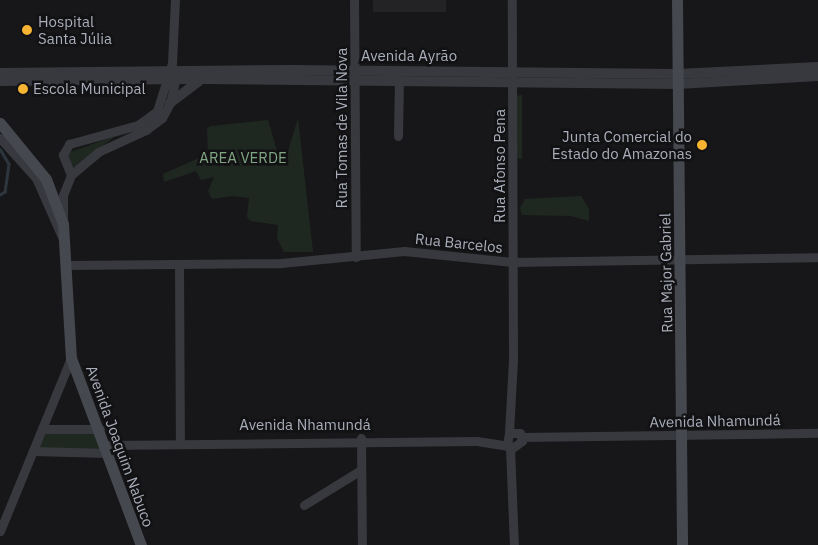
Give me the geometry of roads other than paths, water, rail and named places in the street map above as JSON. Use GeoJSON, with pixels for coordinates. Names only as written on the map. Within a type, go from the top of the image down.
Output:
{"type":"FeatureCollection","features":[{"type":"Feature","properties":{"kind":"main road","name":"Rua Major Gabriel"},"geometry":{"type":"LineString","coordinates":[[677,0],[682,545]]}},
{"type":"Feature","properties":{"kind":"main road"},"geometry":{"type":"LineString","coordinates":[[0,123],[46,180],[63,224],[68,265],[71,358]]}},
{"type":"Feature","properties":{"kind":"main road","name":"Avenida Joaquim Nabuco"},"geometry":{"type":"LineString","coordinates":[[71,358],[104,442],[140,545]]}},
{"type":"Feature","properties":{"kind":"street"},"geometry":{"type":"LineString","coordinates":[[170,103],[173,75],[174,0]]}},
{"type":"Feature","properties":{"kind":"street","name":"Rua Tomas de Vila Nova"},"geometry":{"type":"LineString","coordinates":[[354,0],[356,257]]}},
{"type":"Feature","properties":{"kind":"street","name":"Rua Afonso Pena"},"geometry":{"type":"LineString","coordinates":[[512,0],[514,434]]}},
{"type":"Feature","properties":{"kind":"street","name":"Avenida Ayrão"},"geometry":{"type":"LineString","coordinates":[[744,77],[818,67]]}},
{"type":"Feature","properties":{"kind":"street","name":"Avenida Ayrão"},"geometry":{"type":"LineString","coordinates":[[0,73],[23,77]]}},
{"type":"Feature","properties":{"kind":"street"},"geometry":{"type":"LineString","coordinates":[[71,175],[63,161],[66,147],[149,119],[157,111],[173,75]]}},
{"type":"Feature","properties":{"kind":"street","name":"Avenida Ayrão"},"geometry":{"type":"LineString","coordinates":[[173,75],[205,79],[355,76],[399,81],[513,76]]}},
{"type":"Feature","properties":{"kind":"street","name":"Avenida Ayrão"},"geometry":{"type":"LineString","coordinates":[[0,81],[23,77],[173,75],[513,76],[678,79],[818,76]]}},
{"type":"Feature","properties":{"kind":"street"},"geometry":{"type":"LineString","coordinates":[[63,224],[63,195],[71,175],[98,152],[154,125],[170,103],[189,86],[205,79]]}},
{"type":"Feature","properties":{"kind":"street"},"geometry":{"type":"LineString","coordinates":[[398,136],[399,81]]}},
{"type":"Feature","properties":{"kind":"street"},"geometry":{"type":"LineString","coordinates":[[0,138],[36,178],[66,247]]}},
{"type":"Feature","properties":{"kind":"street","name":"Rua Barcelos"},"geometry":{"type":"LineString","coordinates":[[68,265],[179,266],[422,252],[513,262],[679,261],[818,257]]}},
{"type":"Feature","properties":{"kind":"street"},"geometry":{"type":"LineString","coordinates":[[179,266],[180,442]]}},
{"type":"Feature","properties":{"kind":"street"},"geometry":{"type":"LineString","coordinates":[[0,531],[71,358]]}},
{"type":"Feature","properties":{"kind":"street","name":"Avenida Nhamundá"},"geometry":{"type":"LineString","coordinates":[[42,429],[104,442]]}},
{"type":"Feature","properties":{"kind":"street","name":"Avenida Nhamundá"},"geometry":{"type":"LineString","coordinates":[[361,440],[514,434],[682,436],[818,433]]}},
{"type":"Feature","properties":{"kind":"street"},"geometry":{"type":"LineString","coordinates":[[512,446],[514,434]]}},
{"type":"Feature","properties":{"kind":"street"},"geometry":{"type":"LineString","coordinates":[[514,434],[512,446],[515,483],[516,545]]}},
{"type":"Feature","properties":{"kind":"street"},"geometry":{"type":"LineString","coordinates":[[361,440],[362,545]]}},
{"type":"Feature","properties":{"kind":"street","name":"Avenida Nhamundá"},"geometry":{"type":"LineString","coordinates":[[33,451],[104,442],[477,441],[512,446]]}},
{"type":"Feature","properties":{"kind":"street"},"geometry":{"type":"LineString","coordinates":[[304,505],[361,470]]}},
{"type":"Feature","properties":{"kind":"waterway"},"geometry":{"type":"LineString","coordinates":[[0,149],[9,164],[5,192],[0,195]]}},
{"type":"Feature","properties":{"kind":"place","name":"Hospital Santa Júlia"},"geometry":{"type":"Point","coordinates":[27,30]}},
{"type":"Feature","properties":{"kind":"place","name":"Escola Municipal"},"geometry":{"type":"Point","coordinates":[23,89]}},
{"type":"Feature","properties":{"kind":"place","name":"Junta Comercial do Estado do Amazonas"},"geometry":{"type":"Point","coordinates":[702,145]}},
{"type":"Feature","properties":{"kind":"park label","name":"AREA VERDE"},"geometry":{"type":"Point","coordinates":[243,158]}}]}
